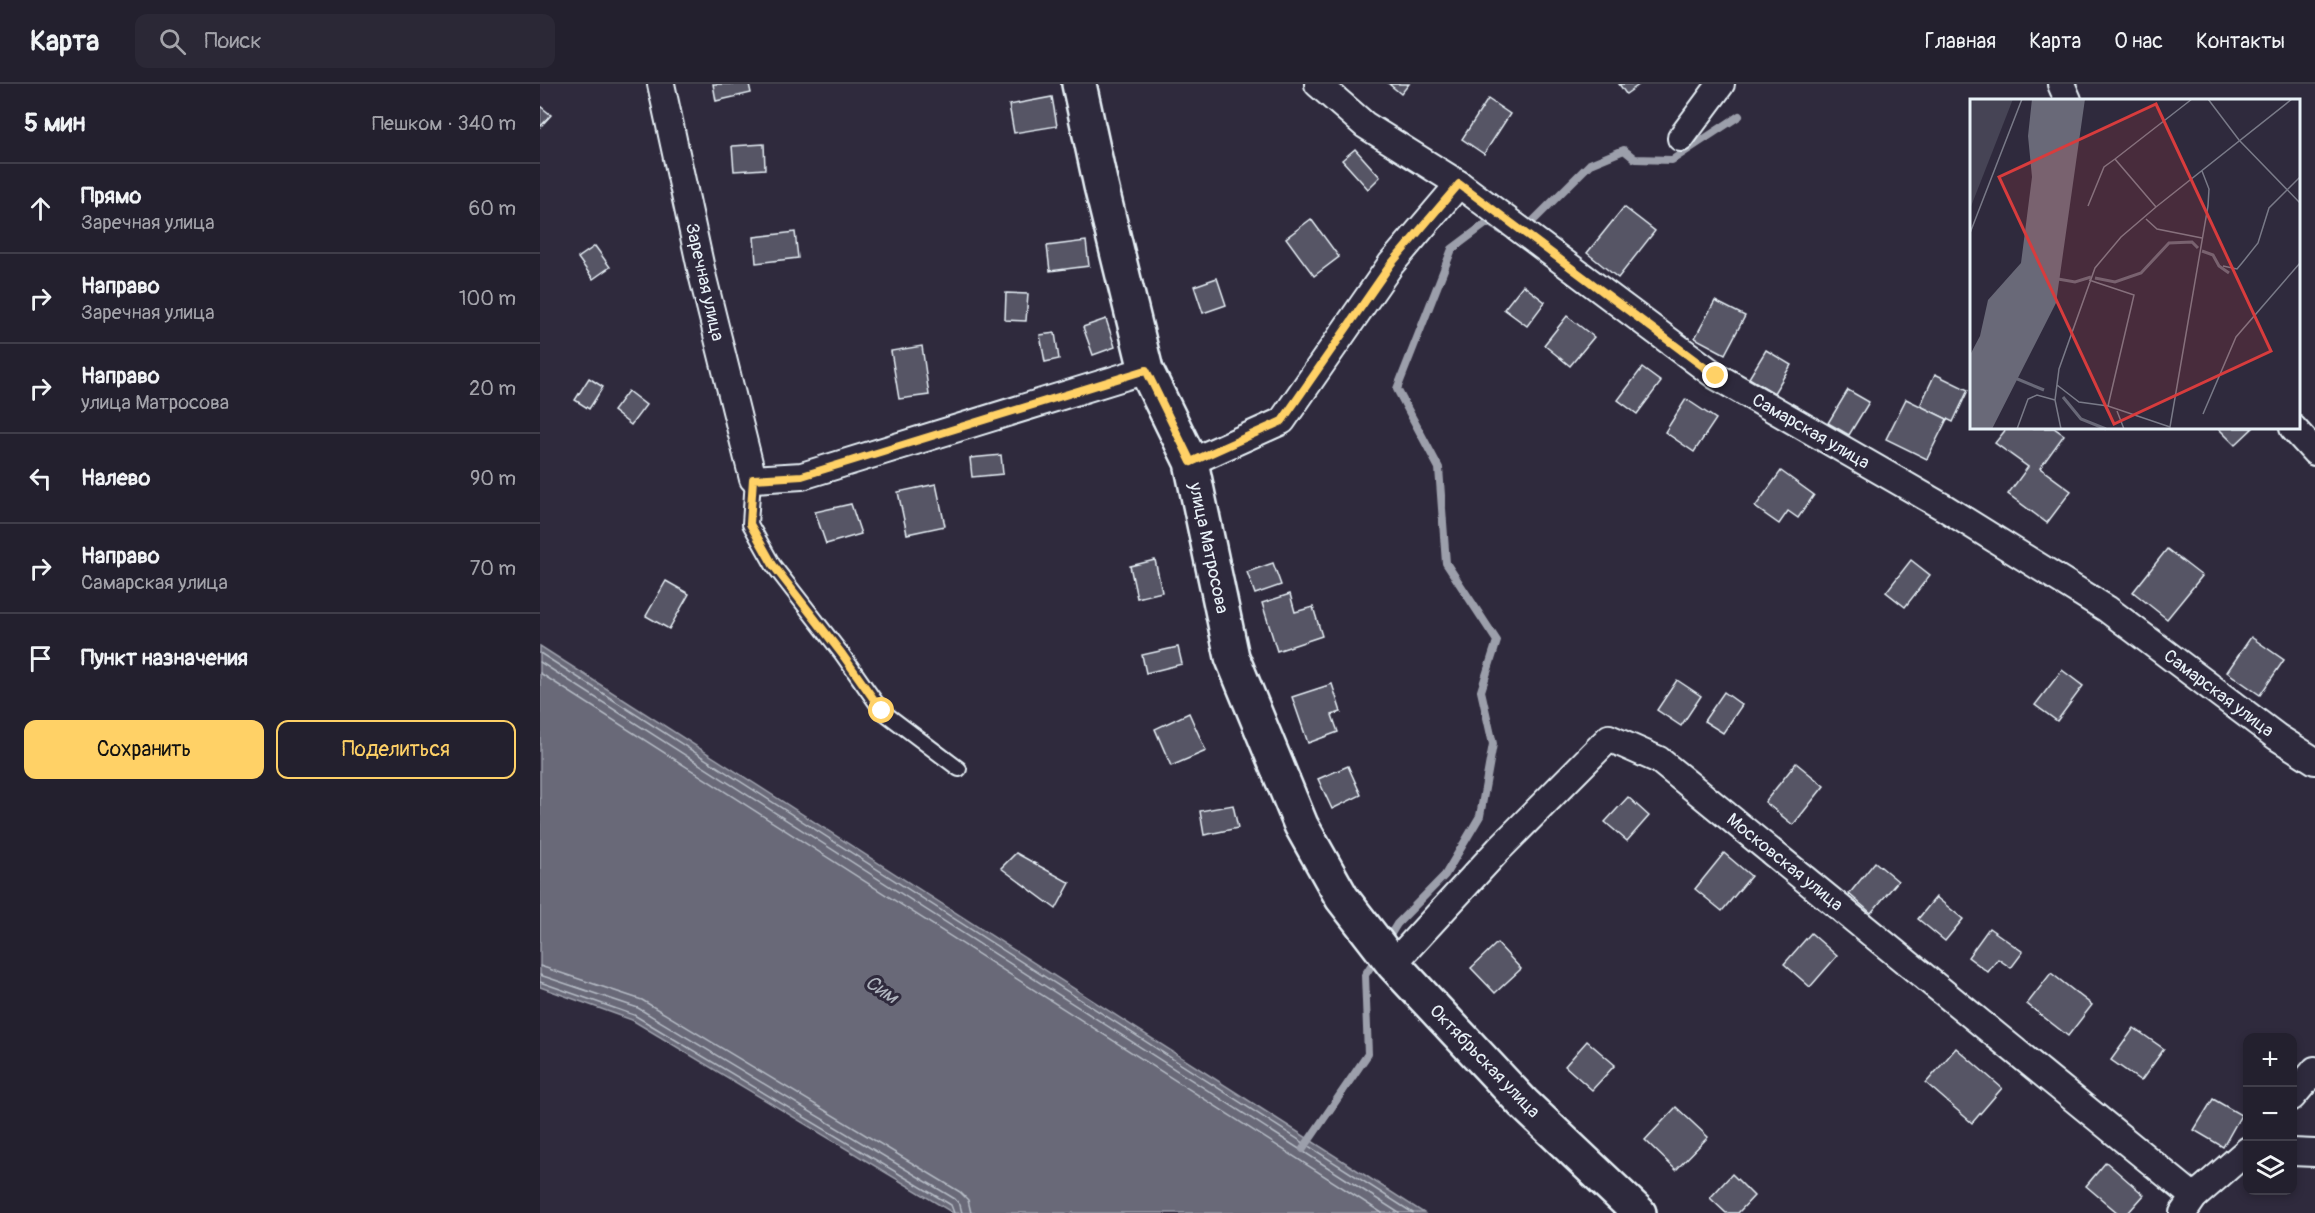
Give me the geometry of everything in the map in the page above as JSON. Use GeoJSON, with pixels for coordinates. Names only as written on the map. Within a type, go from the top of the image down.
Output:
{"type":"FeatureCollection","features":[{"type":"Feature","properties":{"kind":"main road","name":"улица Матросова"},"geometry":{"type":"LineString","coordinates":[[1080,84],[1101,186],[1146,370],[1191,462],[1232,657],[1300,825],[1342,898]]}},
{"type":"Feature","properties":{"kind":"main road","name":"Октябрьская улица"},"geometry":{"type":"LineString","coordinates":[[1342,898],[1393,964],[1523,1103],[1639,1213]]}},
{"type":"Feature","properties":{"kind":"street","name":"Заречная улица"},"geometry":{"type":"LineString","coordinates":[[661,84],[703,278],[753,479]]}},
{"type":"Feature","properties":{"kind":"street","name":"Самарская улица"},"geometry":{"type":"LineString","coordinates":[[1318,84],[1365,125],[1459,184],[1716,376],[1945,508],[2107,609],[2277,737],[2315,761]]}},
{"type":"Feature","properties":{"kind":"street"},"geometry":{"type":"LineString","coordinates":[[1681,138],[1721,84]]}},
{"type":"Feature","properties":{"kind":"street"},"geometry":{"type":"LineString","coordinates":[[2061,84],[2068,99]]}},
{"type":"Feature","properties":{"kind":"street"},"geometry":{"type":"LineString","coordinates":[[1191,462],[1282,421],[1391,264],[1459,184]]}},
{"type":"Feature","properties":{"kind":"street"},"geometry":{"type":"LineString","coordinates":[[753,479],[802,476],[1146,370]]}},
{"type":"Feature","properties":{"kind":"street"},"geometry":{"type":"LineString","coordinates":[[2294,429],[2315,452]]}},
{"type":"Feature","properties":{"kind":"street","name":"Московская улица"},"geometry":{"type":"LineString","coordinates":[[1393,964],[1499,849],[1609,738],[1635,747],[1659,760],[2188,1205]]}},
{"type":"Feature","properties":{"kind":"street"},"geometry":{"type":"LineString","coordinates":[[2297,1090],[2315,1070]]}},
{"type":"Feature","properties":{"kind":"street"},"geometry":{"type":"LineString","coordinates":[[2297,1152],[2315,1153]]}},
{"type":"Feature","properties":{"kind":"street"},"geometry":{"type":"LineString","coordinates":[[2188,1205],[2243,1157]]}},
{"type":"Feature","properties":{"kind":"lane","name":"Заречная улица"},"geometry":{"type":"LineString","coordinates":[[753,479],[750,524],[773,565],[842,654],[882,711],[958,769]]}},
{"type":"Feature","properties":{"kind":"water","name":"Сим"},"geometry":{"type":"Polygon","coordinates":[[[540,646],[1424,1213],[953,1213],[632,1020],[540,987],[540,646]]]}},
{"type":"Feature","properties":{"kind":"building"},"geometry":{"type":"Polygon","coordinates":[[[713,84],[749,84],[751,93],[716,101],[713,84]]]}},
{"type":"Feature","properties":{"kind":"building"},"geometry":{"type":"Polygon","coordinates":[[[1389,84],[1409,84],[1401,94],[1389,84]]]}},
{"type":"Feature","properties":{"kind":"building"},"geometry":{"type":"Polygon","coordinates":[[[1619,84],[1640,84],[1626,94],[1619,84]]]}},
{"type":"Feature","properties":{"kind":"building"},"geometry":{"type":"Polygon","coordinates":[[[1052,97],[1057,126],[1014,133],[1009,105],[1052,97]]]}},
{"type":"Feature","properties":{"kind":"building"},"geometry":{"type":"Polygon","coordinates":[[[1488,99],[1510,114],[1484,154],[1462,139],[1488,99]]]}},
{"type":"Feature","properties":{"kind":"building"},"geometry":{"type":"Polygon","coordinates":[[[540,106],[551,115],[540,127],[540,106]]]}},
{"type":"Feature","properties":{"kind":"building"},"geometry":{"type":"Polygon","coordinates":[[[764,144],[765,169],[734,171],[732,146],[764,144]]]}},
{"type":"Feature","properties":{"kind":"building"},"geometry":{"type":"Polygon","coordinates":[[[1355,149],[1380,177],[1368,189],[1342,160],[1355,149]]]}},
{"type":"Feature","properties":{"kind":"building"},"geometry":{"type":"Polygon","coordinates":[[[1624,207],[1655,231],[1618,278],[1587,253],[1624,207]]]}},
{"type":"Feature","properties":{"kind":"building"},"geometry":{"type":"Polygon","coordinates":[[[1311,219],[1339,257],[1314,276],[1286,238],[1311,219]]]}},
{"type":"Feature","properties":{"kind":"building"},"geometry":{"type":"Polygon","coordinates":[[[795,232],[798,258],[756,263],[754,237],[795,232]]]}},
{"type":"Feature","properties":{"kind":"building"},"geometry":{"type":"Polygon","coordinates":[[[1086,241],[1089,266],[1050,271],[1047,246],[1086,241]]]}},
{"type":"Feature","properties":{"kind":"building"},"geometry":{"type":"Polygon","coordinates":[[[595,246],[610,267],[593,279],[578,258],[595,246]]]}},
{"type":"Feature","properties":{"kind":"building"},"geometry":{"type":"Polygon","coordinates":[[[1217,278],[1226,305],[1203,313],[1194,286],[1217,278]]]}},
{"type":"Feature","properties":{"kind":"building"},"geometry":{"type":"Polygon","coordinates":[[[1523,285],[1545,302],[1527,326],[1504,309],[1523,285]]]}},
{"type":"Feature","properties":{"kind":"building"},"geometry":{"type":"Polygon","coordinates":[[[1006,293],[1028,294],[1026,321],[1005,320],[1006,293]]]}},
{"type":"Feature","properties":{"kind":"building"},"geometry":{"type":"Polygon","coordinates":[[[1715,301],[1745,316],[1725,354],[1695,338],[1715,301]]]}},
{"type":"Feature","properties":{"kind":"building"},"geometry":{"type":"Polygon","coordinates":[[[1567,316],[1594,337],[1570,366],[1544,345],[1567,316]]]}},
{"type":"Feature","properties":{"kind":"building"},"geometry":{"type":"Polygon","coordinates":[[[1106,319],[1115,347],[1093,355],[1083,327],[1106,319]]]}},
{"type":"Feature","properties":{"kind":"building"},"geometry":{"type":"Polygon","coordinates":[[[1055,333],[1059,359],[1045,362],[1040,335],[1055,333]]]}},
{"type":"Feature","properties":{"kind":"building"},"geometry":{"type":"Polygon","coordinates":[[[922,346],[929,395],[899,399],[891,351],[922,346]]]}},
{"type":"Feature","properties":{"kind":"building"},"geometry":{"type":"Polygon","coordinates":[[[1766,350],[1791,365],[1774,393],[1749,378],[1766,350]]]}},
{"type":"Feature","properties":{"kind":"building"},"geometry":{"type":"Polygon","coordinates":[[[1642,368],[1661,382],[1637,414],[1618,400],[1642,368]]]}},
{"type":"Feature","properties":{"kind":"building"},"geometry":{"type":"Polygon","coordinates":[[[1935,374],[1968,390],[1953,422],[1920,406],[1935,374]]]}},
{"type":"Feature","properties":{"kind":"building"},"geometry":{"type":"Polygon","coordinates":[[[589,378],[603,387],[589,409],[575,400],[589,378]]]}},
{"type":"Feature","properties":{"kind":"building"},"geometry":{"type":"Polygon","coordinates":[[[1848,390],[1869,402],[1849,435],[1828,423],[1848,390]]]}},
{"type":"Feature","properties":{"kind":"building"},"geometry":{"type":"Polygon","coordinates":[[[628,391],[646,405],[631,425],[613,411],[628,391]]]}},
{"type":"Feature","properties":{"kind":"building"},"geometry":{"type":"Polygon","coordinates":[[[1686,399],[1716,419],[1694,452],[1665,432],[1686,399]]]}},
{"type":"Feature","properties":{"kind":"building"},"geometry":{"type":"Polygon","coordinates":[[[1906,399],[1947,419],[1927,459],[1886,439],[1906,399]]]}},
{"type":"Feature","properties":{"kind":"building"},"geometry":{"type":"Polygon","coordinates":[[[2006,429],[2055,429],[2064,435],[2040,468],[2071,491],[2047,523],[2008,494],[2028,467],[1995,443],[2006,429]]]}},
{"type":"Feature","properties":{"kind":"building"},"geometry":{"type":"Polygon","coordinates":[[[2219,429],[2252,429],[2235,445],[2219,429]]]}},
{"type":"Feature","properties":{"kind":"building"},"geometry":{"type":"Polygon","coordinates":[[[1001,455],[1003,474],[972,477],[970,458],[1001,455]]]}},
{"type":"Feature","properties":{"kind":"building"},"geometry":{"type":"Polygon","coordinates":[[[1781,471],[1814,495],[1798,518],[1788,511],[1779,524],[1755,507],[1781,471]]]}},
{"type":"Feature","properties":{"kind":"building"},"geometry":{"type":"Polygon","coordinates":[[[936,484],[945,526],[907,534],[898,492],[936,484]]]}},
{"type":"Feature","properties":{"kind":"building"},"geometry":{"type":"Polygon","coordinates":[[[851,504],[861,534],[826,544],[815,512],[851,504]]]}},
{"type":"Feature","properties":{"kind":"building"},"geometry":{"type":"Polygon","coordinates":[[[2167,549],[2202,576],[2167,619],[2133,592],[2167,549]]]}},
{"type":"Feature","properties":{"kind":"building"},"geometry":{"type":"Polygon","coordinates":[[[1155,560],[1162,592],[1137,598],[1130,566],[1155,560]]]}},
{"type":"Feature","properties":{"kind":"building"},"geometry":{"type":"Polygon","coordinates":[[[1911,560],[1930,575],[1905,607],[1886,592],[1911,560]]]}},
{"type":"Feature","properties":{"kind":"building"},"geometry":{"type":"Polygon","coordinates":[[[1273,563],[1281,585],[1255,594],[1247,572],[1273,563]]]}},
{"type":"Feature","properties":{"kind":"building"},"geometry":{"type":"Polygon","coordinates":[[[666,581],[689,594],[669,629],[646,616],[666,581]]]}},
{"type":"Feature","properties":{"kind":"building"},"geometry":{"type":"Polygon","coordinates":[[[1290,594],[1295,612],[1313,607],[1322,636],[1277,651],[1262,603],[1290,594]]]}},
{"type":"Feature","properties":{"kind":"building"},"geometry":{"type":"Polygon","coordinates":[[[2251,637],[2284,660],[2260,695],[2227,672],[2251,637]]]}},
{"type":"Feature","properties":{"kind":"building"},"geometry":{"type":"Polygon","coordinates":[[[1178,647],[1182,664],[1146,673],[1142,655],[1178,647]]]}},
{"type":"Feature","properties":{"kind":"building"},"geometry":{"type":"Polygon","coordinates":[[[2062,670],[2083,686],[2057,721],[2035,705],[2062,670]]]}},
{"type":"Feature","properties":{"kind":"building"},"geometry":{"type":"Polygon","coordinates":[[[1677,680],[1701,696],[1681,726],[1657,710],[1677,680]]]}},
{"type":"Feature","properties":{"kind":"building"},"geometry":{"type":"Polygon","coordinates":[[[1332,684],[1341,712],[1332,715],[1338,732],[1308,743],[1292,697],[1332,684]]]}},
{"type":"Feature","properties":{"kind":"building"},"geometry":{"type":"Polygon","coordinates":[[[1724,692],[1742,705],[1723,733],[1704,721],[1724,692]]]}},
{"type":"Feature","properties":{"kind":"building"},"geometry":{"type":"Polygon","coordinates":[[[1189,713],[1206,751],[1171,766],[1155,729],[1189,713]]]}},
{"type":"Feature","properties":{"kind":"building"},"geometry":{"type":"Polygon","coordinates":[[[1796,763],[1824,786],[1793,825],[1765,802],[1796,763]]]}},
{"type":"Feature","properties":{"kind":"building"},"geometry":{"type":"Polygon","coordinates":[[[1348,766],[1361,795],[1332,809],[1318,779],[1348,766]]]}},
{"type":"Feature","properties":{"kind":"building"},"geometry":{"type":"Polygon","coordinates":[[[1628,797],[1649,816],[1627,841],[1605,822],[1628,797]]]}},
{"type":"Feature","properties":{"kind":"building"},"geometry":{"type":"Polygon","coordinates":[[[1233,805],[1238,828],[1204,835],[1200,811],[1233,805]]]}},
{"type":"Feature","properties":{"kind":"building"},"geometry":{"type":"Polygon","coordinates":[[[1016,853],[1070,883],[1056,909],[1001,868],[1016,853]]]}},
{"type":"Feature","properties":{"kind":"building"},"geometry":{"type":"Polygon","coordinates":[[[1724,853],[1751,876],[1722,911],[1695,889],[1724,853]]]}},
{"type":"Feature","properties":{"kind":"building"},"geometry":{"type":"Polygon","coordinates":[[[1875,862],[1898,881],[1871,913],[1849,894],[1875,862]]]}},
{"type":"Feature","properties":{"kind":"building"},"geometry":{"type":"Polygon","coordinates":[[[1936,897],[1963,919],[1945,941],[1918,919],[1936,897]]]}},
{"type":"Feature","properties":{"kind":"building"},"geometry":{"type":"Polygon","coordinates":[[[1989,928],[2023,952],[2011,968],[1998,959],[1988,972],[1968,957],[1989,928]]]}},
{"type":"Feature","properties":{"kind":"building"},"geometry":{"type":"Polygon","coordinates":[[[1811,933],[1837,956],[1810,987],[1784,964],[1811,933]]]}},
{"type":"Feature","properties":{"kind":"building"},"geometry":{"type":"Polygon","coordinates":[[[1497,943],[1521,969],[1495,993],[1471,968],[1497,943]]]}},
{"type":"Feature","properties":{"kind":"building"},"geometry":{"type":"Polygon","coordinates":[[[2051,973],[2092,1005],[2068,1036],[2027,1004],[2051,973]]]}},
{"type":"Feature","properties":{"kind":"building"},"geometry":{"type":"Polygon","coordinates":[[[2134,1028],[2164,1049],[2141,1081],[2111,1060],[2134,1028]]]}},
{"type":"Feature","properties":{"kind":"building"},"geometry":{"type":"Polygon","coordinates":[[[1587,1041],[1615,1065],[1592,1090],[1565,1066],[1587,1041]]]}},
{"type":"Feature","properties":{"kind":"building"},"geometry":{"type":"Polygon","coordinates":[[[1956,1048],[2002,1088],[1972,1123],[1926,1083],[1956,1048]]]}},
{"type":"Feature","properties":{"kind":"building"},"geometry":{"type":"Polygon","coordinates":[[[2213,1099],[2241,1115],[2223,1147],[2194,1130],[2213,1099]]]}},
{"type":"Feature","properties":{"kind":"building"},"geometry":{"type":"Polygon","coordinates":[[[1676,1107],[1708,1137],[1676,1170],[1645,1140],[1676,1107]]]}},
{"type":"Feature","properties":{"kind":"building"},"geometry":{"type":"Polygon","coordinates":[[[2106,1162],[2144,1195],[2128,1213],[2118,1213],[2086,1186],[2106,1162]]]}},
{"type":"Feature","properties":{"kind":"building"},"geometry":{"type":"Polygon","coordinates":[[[1732,1174],[1754,1196],[1738,1213],[1726,1213],[1710,1198],[1732,1174]]]}},
{"type":"Feature","properties":{"kind":"waterway"},"geometry":{"type":"LineString","coordinates":[[1525,229],[1590,164],[1624,150],[1635,159],[1672,160],[1739,116]]}},
{"type":"Feature","properties":{"kind":"waterway"},"geometry":{"type":"LineString","coordinates":[[1386,942],[1397,924],[1445,875],[1480,816],[1493,744],[1481,691],[1497,641],[1446,563],[1439,468],[1397,389],[1452,249],[1488,222],[1504,232]]}},
{"type":"Feature","properties":{"kind":"waterway"},"geometry":{"type":"LineString","coordinates":[[1303,1149],[1368,1054],[1365,975],[1378,955]]}},
{"type":"Feature","properties":{"kind":"route"},"geometry":{"type":"LineString","coordinates":[[882,711],[842,654],[773,565],[750,524],[753,479],[802,476],[1146,370],[1191,462],[1282,421],[1391,264],[1459,184],[1716,376]]}}]}
